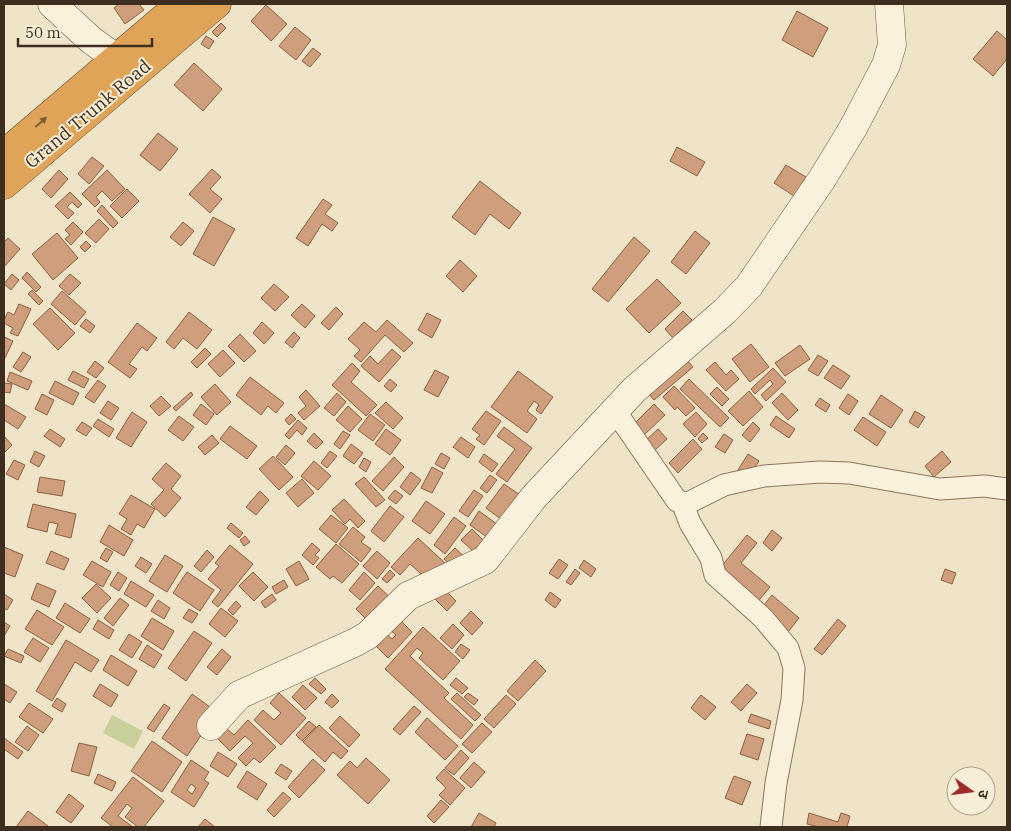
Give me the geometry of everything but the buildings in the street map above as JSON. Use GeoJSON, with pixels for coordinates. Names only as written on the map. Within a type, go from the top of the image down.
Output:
{"type":"FeatureCollection","features":[{"type":"Feature","properties":{"kind":"highway","name":"Grand Trunk Road"},"geometry":{"type":"LineString","coordinates":[[4,185],[124,67],[180,4]]}},
{"type":"Feature","properties":{"kind":"highway","name":"Grand Trunk Road"},"geometry":{"type":"LineString","coordinates":[[4,154],[124,67],[217,4]]}},
{"type":"Feature","properties":{"kind":"street"},"geometry":{"type":"LineString","coordinates":[[52,4],[124,67]]}},
{"type":"Feature","properties":{"kind":"street"},"geometry":{"type":"LineString","coordinates":[[211,726],[239,695],[356,642],[368,635],[408,596],[485,560],[534,498],[584,442],[616,412],[634,390],[725,311],[749,286],[822,179],[853,128],[886,65],[892,45],[889,4]]}},
{"type":"Feature","properties":{"kind":"street"},"geometry":{"type":"LineString","coordinates":[[616,412],[678,501],[682,502],[688,503],[724,485],[764,476],[820,472],[849,473],[940,489],[984,486],[1007,489]]}},
{"type":"Feature","properties":{"kind":"street"},"geometry":{"type":"LineString","coordinates":[[682,502],[690,523],[711,558],[715,575],[763,618],[788,648],[794,668],[792,700],[771,827]]}},
{"type":"Feature","properties":{"kind":"green space"},"geometry":{"type":"Polygon","coordinates":[[[112,715],[143,731],[134,749],[103,733],[112,715]]]}}]}
